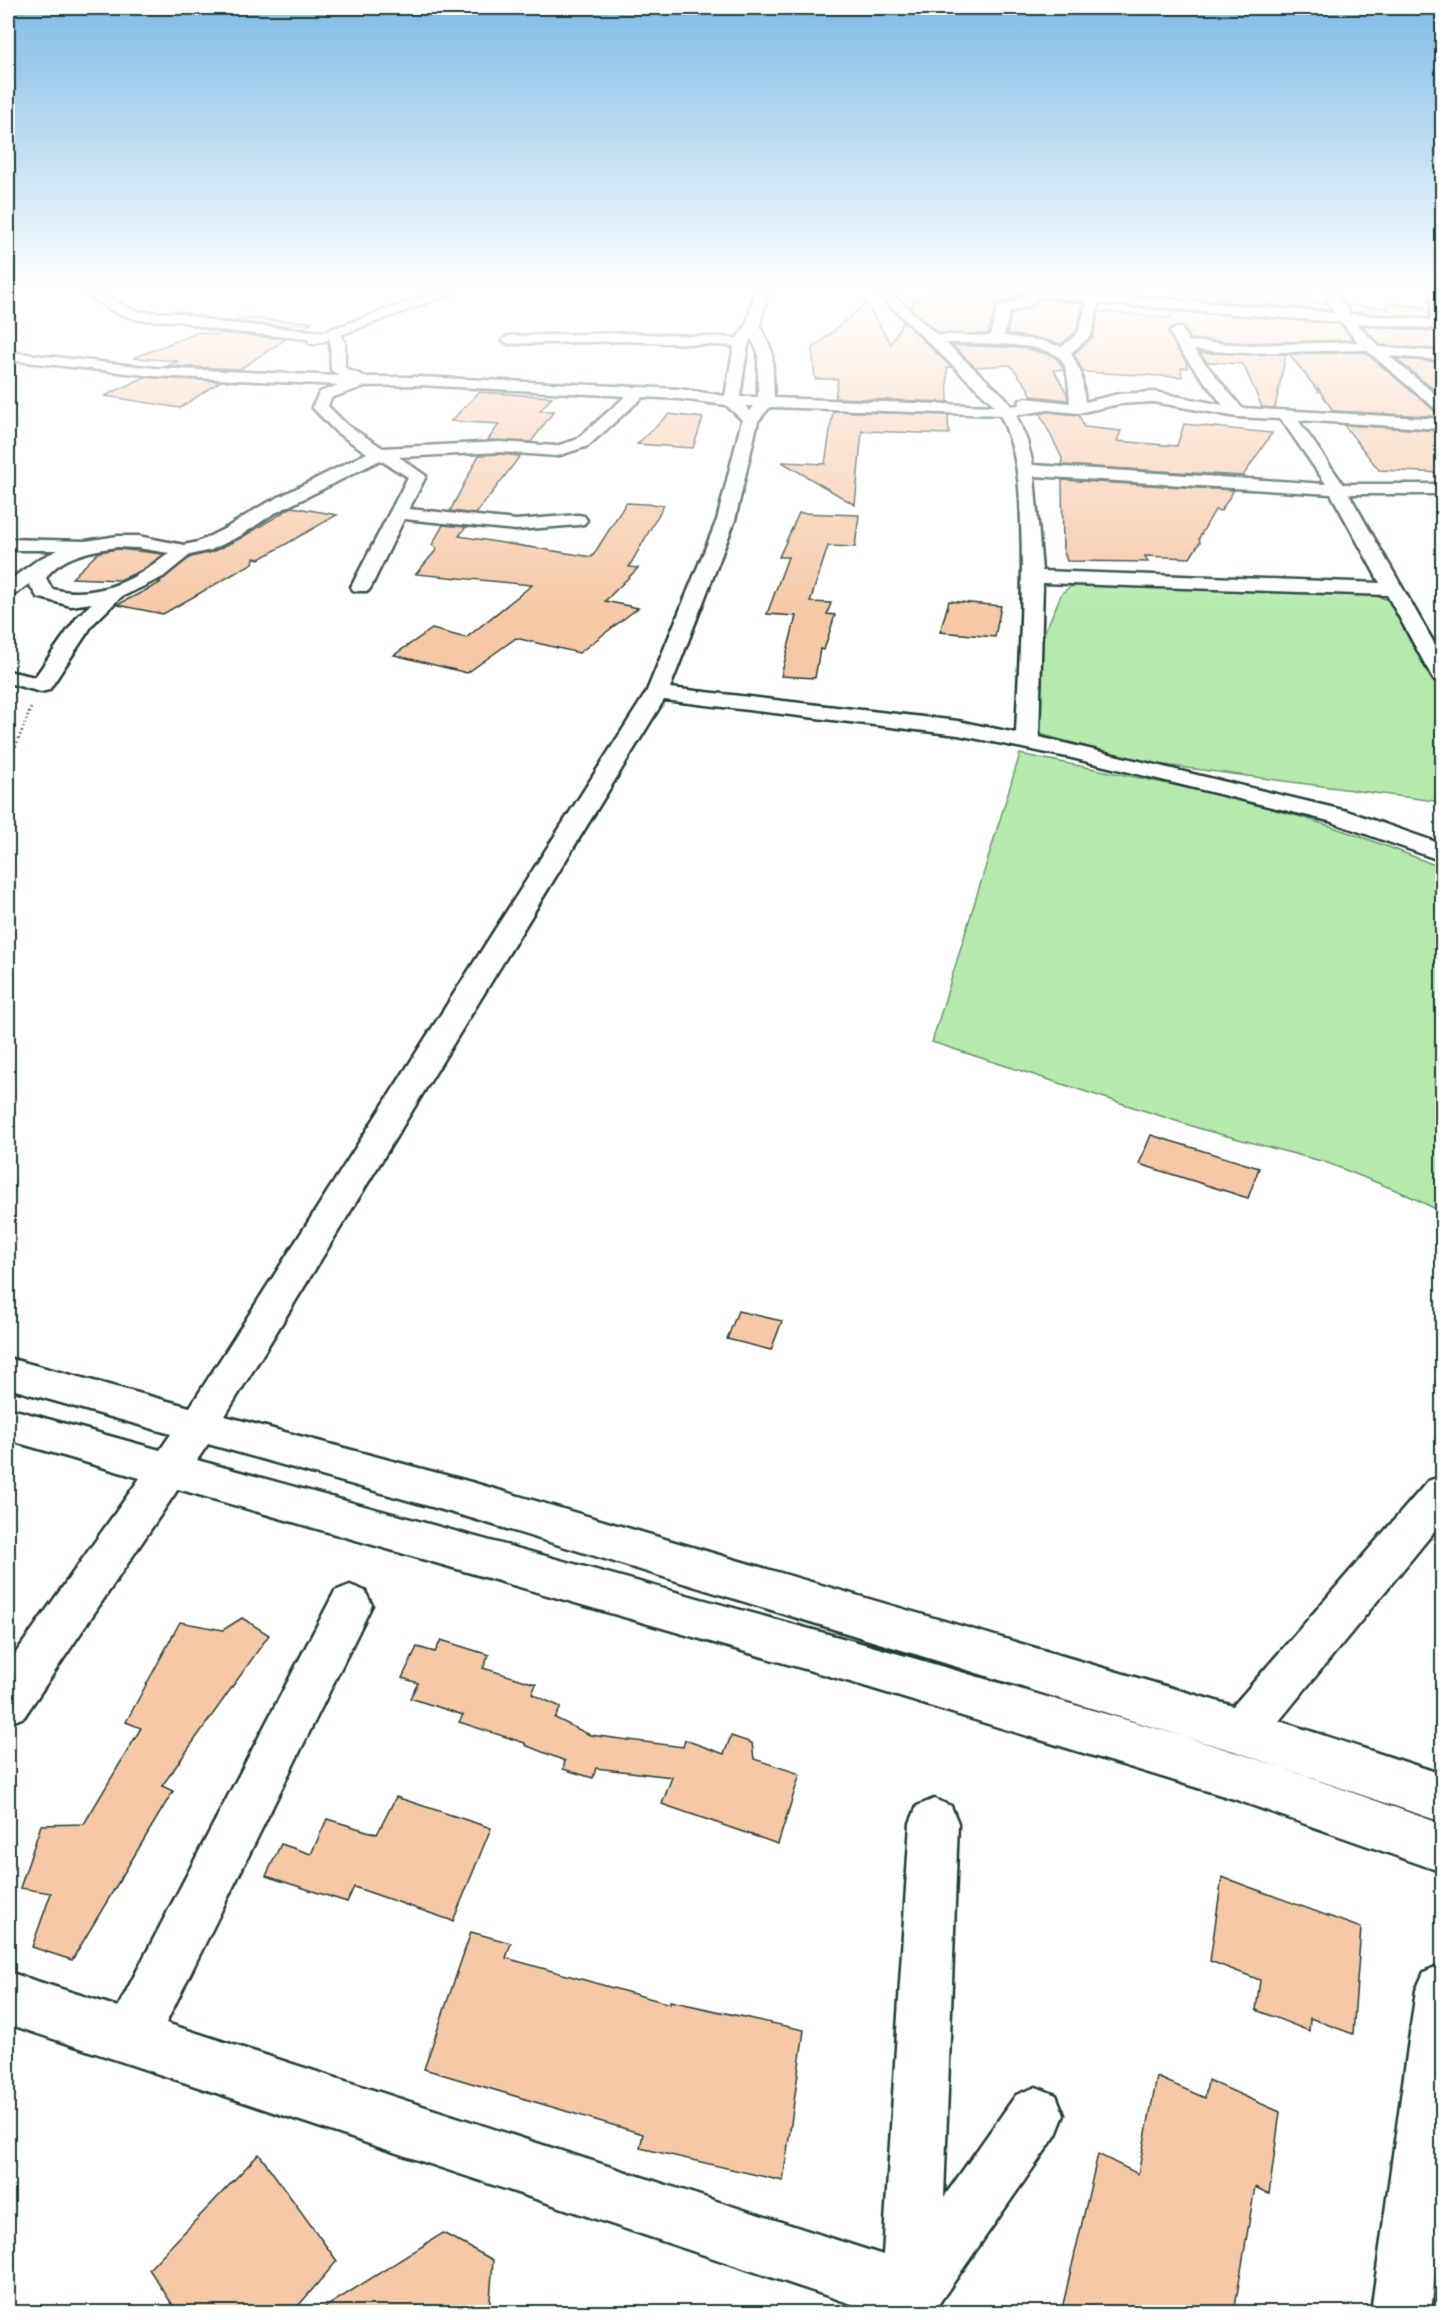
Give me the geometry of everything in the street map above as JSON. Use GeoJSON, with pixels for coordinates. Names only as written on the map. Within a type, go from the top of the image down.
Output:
{"type":"FeatureCollection","features":[{"type":"Feature","properties":{"kind":"street"},"geometry":{"type":"LineString","coordinates":[[323,400],[320,407],[346,434],[417,476],[361,587]]}},
{"type":"Feature","properties":{"kind":"street"},"geometry":{"type":"LineString","coordinates":[[46,562],[36,578],[44,593],[71,600],[114,593],[156,573],[183,551],[204,546],[267,510],[380,453],[452,447],[500,447],[557,452],[582,443],[630,400]]}},
{"type":"Feature","properties":{"kind":"street"},"geometry":{"type":"LineString","coordinates":[[8,1702],[199,1425],[657,693],[726,520],[749,400]]}},
{"type":"Feature","properties":{"kind":"street"},"geometry":{"type":"LineString","coordinates":[[763,400],[1078,408],[1113,400]]}},
{"type":"Feature","properties":{"kind":"street"},"geometry":{"type":"LineString","coordinates":[[998,400],[1003,405],[1026,470],[1033,577],[1027,742]]}},
{"type":"Feature","properties":{"kind":"street"},"geometry":{"type":"LineString","coordinates":[[1077,400],[1078,408]]}},
{"type":"Feature","properties":{"kind":"street"},"geometry":{"type":"LineString","coordinates":[[1172,400],[1237,412],[1409,420],[1443,424]]}},
{"type":"Feature","properties":{"kind":"street"},"geometry":{"type":"LineString","coordinates":[[1228,400],[1237,412]]}},
{"type":"Feature","properties":{"kind":"street"},"geometry":{"type":"LineString","coordinates":[[1286,415],[1338,490],[1443,675]]}},
{"type":"Feature","properties":{"kind":"street"},"geometry":{"type":"LineString","coordinates":[[1409,420],[1443,416]]}},
{"type":"Feature","properties":{"kind":"street"},"geometry":{"type":"LineString","coordinates":[[1026,470],[1124,474],[1338,490],[1401,487],[1443,489]]}},
{"type":"Feature","properties":{"kind":"street"},"geometry":{"type":"LineString","coordinates":[[400,513],[516,525],[578,520]]}},
{"type":"Feature","properties":{"kind":"street"},"geometry":{"type":"LineString","coordinates":[[8,544],[85,545],[120,541],[166,544],[183,551]]}},
{"type":"Feature","properties":{"kind":"street"},"geometry":{"type":"LineString","coordinates":[[8,590],[46,562],[85,545]]}},
{"type":"Feature","properties":{"kind":"street"},"geometry":{"type":"LineString","coordinates":[[1033,577],[1395,589]]}},
{"type":"Feature","properties":{"kind":"street"},"geometry":{"type":"LineString","coordinates":[[8,677],[41,686],[85,620],[114,593]]}},
{"type":"Feature","properties":{"kind":"street"},"geometry":{"type":"LineString","coordinates":[[657,693],[958,728],[1027,742],[1338,816],[1443,854]]}},
{"type":"Feature","properties":{"kind":"street"},"geometry":{"type":"LineString","coordinates":[[8,1372],[471,1500],[1242,1731],[1443,1798]]}},
{"type":"Feature","properties":{"kind":"street"},"geometry":{"type":"LineString","coordinates":[[8,1424],[852,1662],[1222,1771],[1443,1848]]}},
{"type":"Feature","properties":{"kind":"street"},"geometry":{"type":"LineString","coordinates":[[1242,1731],[1443,1493]]}},
{"type":"Feature","properties":{"kind":"street"},"geometry":{"type":"LineString","coordinates":[[131,2038],[350,1605]]}},
{"type":"Feature","properties":{"kind":"street"},"geometry":{"type":"LineString","coordinates":[[909,2303],[934,1823]]}},
{"type":"Feature","properties":{"kind":"street"},"geometry":{"type":"LineString","coordinates":[[1401,2313],[1443,1990]]}},
{"type":"Feature","properties":{"kind":"street"},"geometry":{"type":"LineString","coordinates":[[8,1998],[909,2303]]}},
{"type":"Feature","properties":{"kind":"street"},"geometry":{"type":"LineString","coordinates":[[909,2303],[1036,2115]]}},
{"type":"Feature","properties":{"kind":"path"},"geometry":{"type":"LineString","coordinates":[[8,765],[41,686]]}},
{"type":"Feature","properties":{"kind":"green space"},"geometry":{"type":"Polygon","coordinates":[[[1093,583],[1359,591],[1389,600],[1442,695],[1442,802],[1142,762],[1036,733],[1042,638],[1062,593],[1070,587],[1093,583]]]}},
{"type":"Feature","properties":{"kind":"green space"},"geometry":{"type":"Polygon","coordinates":[[[1020,754],[1177,786],[1270,808],[1357,835],[1442,868],[1442,1212],[1403,1193],[1325,1162],[1204,1130],[932,1042],[1020,754]]]}},
{"type":"Feature","properties":{"kind":"building"},"geometry":{"type":"Polygon","coordinates":[[[132,400],[192,400],[180,408],[132,400]]]}},
{"type":"Feature","properties":{"kind":"building"},"geometry":{"type":"Polygon","coordinates":[[[471,400],[549,400],[540,411],[554,411],[531,442],[488,440],[499,424],[451,421],[471,400]]]}},
{"type":"Feature","properties":{"kind":"building"},"geometry":{"type":"Polygon","coordinates":[[[899,400],[948,400],[948,402],[899,400]]]}},
{"type":"Feature","properties":{"kind":"building"},"geometry":{"type":"Polygon","coordinates":[[[1259,400],[1277,400],[1275,408],[1262,407],[1259,400]]]}},
{"type":"Feature","properties":{"kind":"building"},"geometry":{"type":"Polygon","coordinates":[[[1326,400],[1422,400],[1436,412],[1443,414],[1443,417],[1333,411],[1326,400]]]}},
{"type":"Feature","properties":{"kind":"building"},"geometry":{"type":"Polygon","coordinates":[[[833,411],[948,415],[949,434],[862,431],[855,505],[782,462],[825,464],[833,411]]]}},
{"type":"Feature","properties":{"kind":"building"},"geometry":{"type":"Polygon","coordinates":[[[1048,412],[1079,415],[1084,427],[1121,431],[1117,441],[1177,446],[1184,424],[1272,433],[1243,476],[1062,465],[1062,458],[1040,414],[1048,412]]]}},
{"type":"Feature","properties":{"kind":"building"},"geometry":{"type":"Polygon","coordinates":[[[669,414],[703,418],[693,448],[637,444],[669,414]]]}},
{"type":"Feature","properties":{"kind":"building"},"geometry":{"type":"Polygon","coordinates":[[[1344,425],[1443,431],[1443,473],[1379,470],[1344,425]]]}},
{"type":"Feature","properties":{"kind":"building"},"geometry":{"type":"Polygon","coordinates":[[[479,455],[520,456],[476,514],[450,511],[479,455]]]}},
{"type":"Feature","properties":{"kind":"building"},"geometry":{"type":"Polygon","coordinates":[[[1062,480],[1234,490],[1221,511],[1215,510],[1190,558],[1145,556],[1148,562],[1067,561],[1063,549],[1062,480]]]}},
{"type":"Feature","properties":{"kind":"building"},"geometry":{"type":"Polygon","coordinates":[[[626,503],[664,505],[629,567],[638,568],[605,601],[638,608],[579,653],[516,638],[467,673],[394,655],[432,629],[466,638],[532,585],[416,574],[437,549],[432,545],[443,525],[466,527],[459,536],[592,557],[626,503]]]}},
{"type":"Feature","properties":{"kind":"building"},"geometry":{"type":"Polygon","coordinates":[[[292,507],[337,515],[260,559],[254,558],[253,563],[163,614],[117,605],[162,582],[157,582],[191,557],[212,552],[241,538],[292,507]]]}},
{"type":"Feature","properties":{"kind":"building"},"geometry":{"type":"Polygon","coordinates":[[[799,513],[859,515],[855,547],[828,546],[810,602],[831,603],[827,614],[835,615],[824,650],[820,649],[815,678],[781,676],[796,616],[767,614],[788,557],[779,557],[799,513]]]}},
{"type":"Feature","properties":{"kind":"building"},"geometry":{"type":"Polygon","coordinates":[[[118,549],[164,554],[142,570],[120,580],[72,578],[99,552],[118,549]]]}},
{"type":"Feature","properties":{"kind":"building"},"geometry":{"type":"Polygon","coordinates":[[[949,601],[1001,606],[995,637],[940,632],[949,601]]]}},
{"type":"Feature","properties":{"kind":"building"},"geometry":{"type":"Polygon","coordinates":[[[1151,1135],[1259,1168],[1248,1198],[1139,1164],[1151,1135]]]}},
{"type":"Feature","properties":{"kind":"building"},"geometry":{"type":"Polygon","coordinates":[[[738,1311],[782,1321],[771,1350],[727,1339],[738,1311]]]}},
{"type":"Feature","properties":{"kind":"building"},"geometry":{"type":"Polygon","coordinates":[[[242,1618],[269,1635],[162,1786],[173,1791],[72,1960],[32,1947],[51,1893],[20,1888],[41,1825],[84,1824],[141,1728],[126,1722],[180,1622],[223,1630],[242,1618]]]}},
{"type":"Feature","properties":{"kind":"building"},"geometry":{"type":"Polygon","coordinates":[[[441,1640],[489,1655],[483,1668],[536,1684],[532,1694],[561,1707],[555,1718],[590,1735],[683,1747],[685,1740],[724,1754],[731,1736],[752,1743],[754,1759],[800,1774],[778,1844],[662,1804],[672,1777],[596,1768],[593,1778],[563,1769],[565,1761],[525,1745],[525,1743],[459,1722],[463,1715],[410,1698],[418,1683],[402,1678],[417,1647],[435,1652],[441,1640]]]}},
{"type":"Feature","properties":{"kind":"building"},"geometry":{"type":"Polygon","coordinates":[[[396,1797],[491,1828],[453,1921],[354,1887],[347,1902],[266,1876],[281,1844],[311,1854],[327,1819],[377,1834],[396,1797]]]}},
{"type":"Feature","properties":{"kind":"building"},"geometry":{"type":"Polygon","coordinates":[[[1222,1877],[1361,1928],[1353,2034],[1310,2018],[1309,2031],[1256,2010],[1260,1980],[1210,1961],[1222,1877]]]}},
{"type":"Feature","properties":{"kind":"building"},"geometry":{"type":"Polygon","coordinates":[[[471,1932],[511,1943],[506,1958],[670,2004],[670,2001],[804,2030],[783,2181],[640,2148],[643,2134],[424,2069],[471,1932]]]}},
{"type":"Feature","properties":{"kind":"building"},"geometry":{"type":"Polygon","coordinates":[[[1157,2077],[1205,2098],[1208,2080],[1280,2112],[1269,2194],[1255,2187],[1234,2313],[1061,2313],[1098,2154],[1138,2174],[1157,2077]]]}},
{"type":"Feature","properties":{"kind":"building"},"geometry":{"type":"Polygon","coordinates":[[[259,2154],[337,2261],[292,2313],[178,2313],[149,2269],[259,2154]]]}},
{"type":"Feature","properties":{"kind":"building"},"geometry":{"type":"Polygon","coordinates":[[[443,2233],[493,2260],[489,2313],[316,2313],[443,2233]]]}}]}
